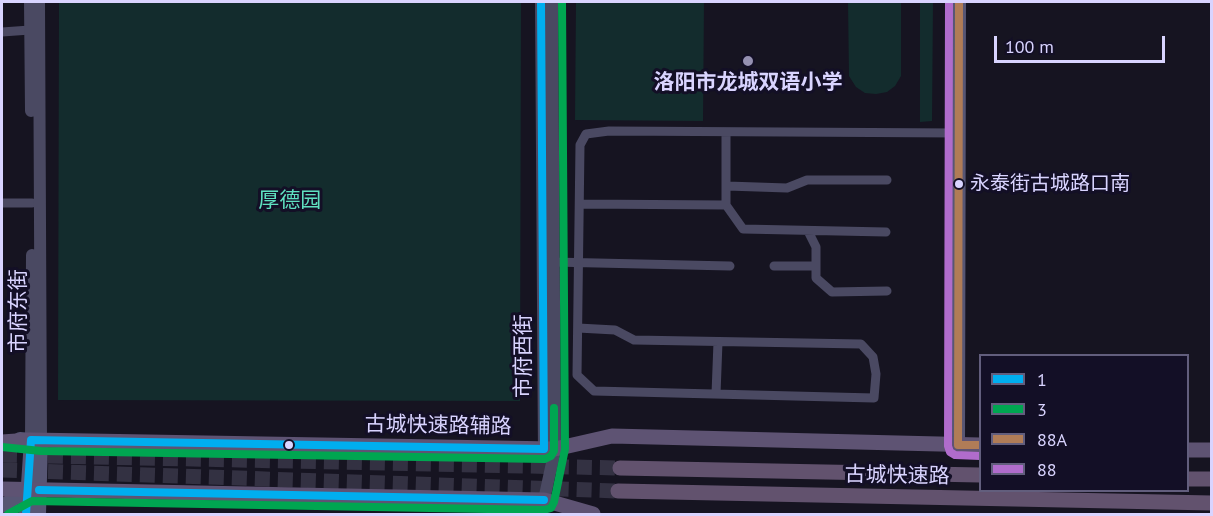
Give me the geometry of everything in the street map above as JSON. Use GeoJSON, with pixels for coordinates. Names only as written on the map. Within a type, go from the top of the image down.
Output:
{"type":"FeatureCollection","features":[{"type":"Feature","properties":{"kind":"highway","name":"古城快速路"},"geometry":{"type":"LineString","coordinates":[[620,468],[979,475]]}},
{"type":"Feature","properties":{"kind":"highway"},"geometry":{"type":"LineString","coordinates":[[1189,479],[1212,479]]}},
{"type":"Feature","properties":{"kind":"highway","name":"古城快速路"},"geometry":{"type":"LineString","coordinates":[[618,491],[1212,503]]}},
{"type":"Feature","properties":{"kind":"main road"},"geometry":{"type":"LineString","coordinates":[[953,2],[955,444]]}},
{"type":"Feature","properties":{"kind":"main road"},"geometry":{"type":"LineString","coordinates":[[955,133],[959,2]]}},
{"type":"Feature","properties":{"kind":"main road"},"geometry":{"type":"LineString","coordinates":[[2,436],[36,441]]}},
{"type":"Feature","properties":{"kind":"main road","name":"古城快速路辅路"},"geometry":{"type":"LineString","coordinates":[[2,442],[549,449],[612,436],[979,445]]}},
{"type":"Feature","properties":{"kind":"main road","name":"市府东街"},"geometry":{"type":"LineString","coordinates":[[34,490],[36,441]]}},
{"type":"Feature","properties":{"kind":"main road"},"geometry":{"type":"LineString","coordinates":[[1189,450],[1212,450]]}},
{"type":"Feature","properties":{"kind":"main road"},"geometry":{"type":"LineString","coordinates":[[2,489],[544,500],[593,514]]}},
{"type":"Feature","properties":{"kind":"main road"},"geometry":{"type":"LineString","coordinates":[[2,506],[34,490]]}},
{"type":"Feature","properties":{"kind":"main road"},"geometry":{"type":"LineString","coordinates":[[26,514],[34,490]]}},
{"type":"Feature","properties":{"kind":"main road"},"geometry":{"type":"LineString","coordinates":[[34,490],[39,514]]}},
{"type":"Feature","properties":{"kind":"street","name":"市府东街"},"geometry":{"type":"LineString","coordinates":[[30,2],[36,441]]}},
{"type":"Feature","properties":{"kind":"street","name":"市府东街"},"geometry":{"type":"LineString","coordinates":[[36,441],[39,2]]}},
{"type":"Feature","properties":{"kind":"street","name":"市府西街"},"geometry":{"type":"LineString","coordinates":[[541,2],[549,449]]}},
{"type":"Feature","properties":{"kind":"street","name":"市府西街"},"geometry":{"type":"LineString","coordinates":[[544,500],[549,449],[553,262],[552,2]]}},
{"type":"Feature","properties":{"kind":"street"},"geometry":{"type":"LineString","coordinates":[[2,32],[30,30]]}},
{"type":"Feature","properties":{"kind":"street"},"geometry":{"type":"LineString","coordinates":[[578,328],[615,330],[634,340],[861,344],[873,357],[876,374],[874,398],[594,391],[577,375],[580,145],[586,134],[609,131],[955,133]]}},
{"type":"Feature","properties":{"kind":"street"},"geometry":{"type":"LineString","coordinates":[[726,132],[726,205],[743,229],[886,232]]}},
{"type":"Feature","properties":{"kind":"street"},"geometry":{"type":"LineString","coordinates":[[727,186],[788,188],[807,180],[887,180]]}},
{"type":"Feature","properties":{"kind":"street"},"geometry":{"type":"LineString","coordinates":[[2,203],[32,203]]}},
{"type":"Feature","properties":{"kind":"street"},"geometry":{"type":"LineString","coordinates":[[580,204],[726,205]]}},
{"type":"Feature","properties":{"kind":"street"},"geometry":{"type":"LineString","coordinates":[[808,231],[816,247],[816,278],[831,292],[887,291]]}},
{"type":"Feature","properties":{"kind":"street"},"geometry":{"type":"LineString","coordinates":[[553,262],[730,266]]}},
{"type":"Feature","properties":{"kind":"street"},"geometry":{"type":"LineString","coordinates":[[774,266],[816,266]]}},
{"type":"Feature","properties":{"kind":"street"},"geometry":{"type":"LineString","coordinates":[[716,394],[718,342]]}},
{"type":"Feature","properties":{"kind":"green space","name":"厚德园"},"geometry":{"type":"Polygon","coordinates":[[[59,2],[521,2],[520,401],[58,400],[59,2]]]}},
{"type":"Feature","properties":{"kind":"green space"},"geometry":{"type":"Polygon","coordinates":[[[576,2],[704,2],[703,121],[575,120],[576,2]]]}},
{"type":"Feature","properties":{"kind":"green space"},"geometry":{"type":"Polygon","coordinates":[[[848,2],[901,2],[901,76],[895,86],[887,92],[865,93],[856,87],[849,76],[848,2]]]}},
{"type":"Feature","properties":{"kind":"green space"},"geometry":{"type":"Polygon","coordinates":[[[920,2],[933,2],[932,121],[920,122],[920,2]]]}},
{"type":"Feature","properties":{"kind":"tunnel"},"geometry":{"type":"LineString","coordinates":[[2,455],[620,468]]}},
{"type":"Feature","properties":{"kind":"tunnel"},"geometry":{"type":"LineString","coordinates":[[2,470],[618,491]]}},
{"type":"Feature","properties":{"kind":"transit line","name":"1"},"geometry":{"type":"LineString","coordinates":[[26,514],[31,440],[544,449],[541,2]]}},
{"type":"Feature","properties":{"kind":"transit line","name":"3"},"geometry":{"type":"LineString","coordinates":[[8,514],[32,501],[544,510],[551,508],[565,449],[562,2]]}},
{"type":"Feature","properties":{"kind":"transit line","name":"88"},"geometry":{"type":"LineString","coordinates":[[949,2],[948,446],[950,452],[955,455],[979,456]]}},
{"type":"Feature","properties":{"kind":"transit line","name":"88A"},"geometry":{"type":"LineString","coordinates":[[959,2],[958,445],[979,445]]}},
{"type":"Feature","properties":{"kind":"transit line","name":"3"},"geometry":{"type":"LineString","coordinates":[[2,447],[41,451],[545,459],[554,451],[554,408]]}},
{"type":"Feature","properties":{"kind":"transit line","name":"1"},"geometry":{"type":"LineString","coordinates":[[39,490],[544,500]]}},
{"type":"Feature","properties":{"kind":"place","name":"洛阳市龙城双语小学"},"geometry":{"type":"Point","coordinates":[748,61]}},
{"type":"Feature","properties":{"kind":"place","name":"永泰街古城路口南"},"geometry":{"type":"Point","coordinates":[959,184]}}]}
